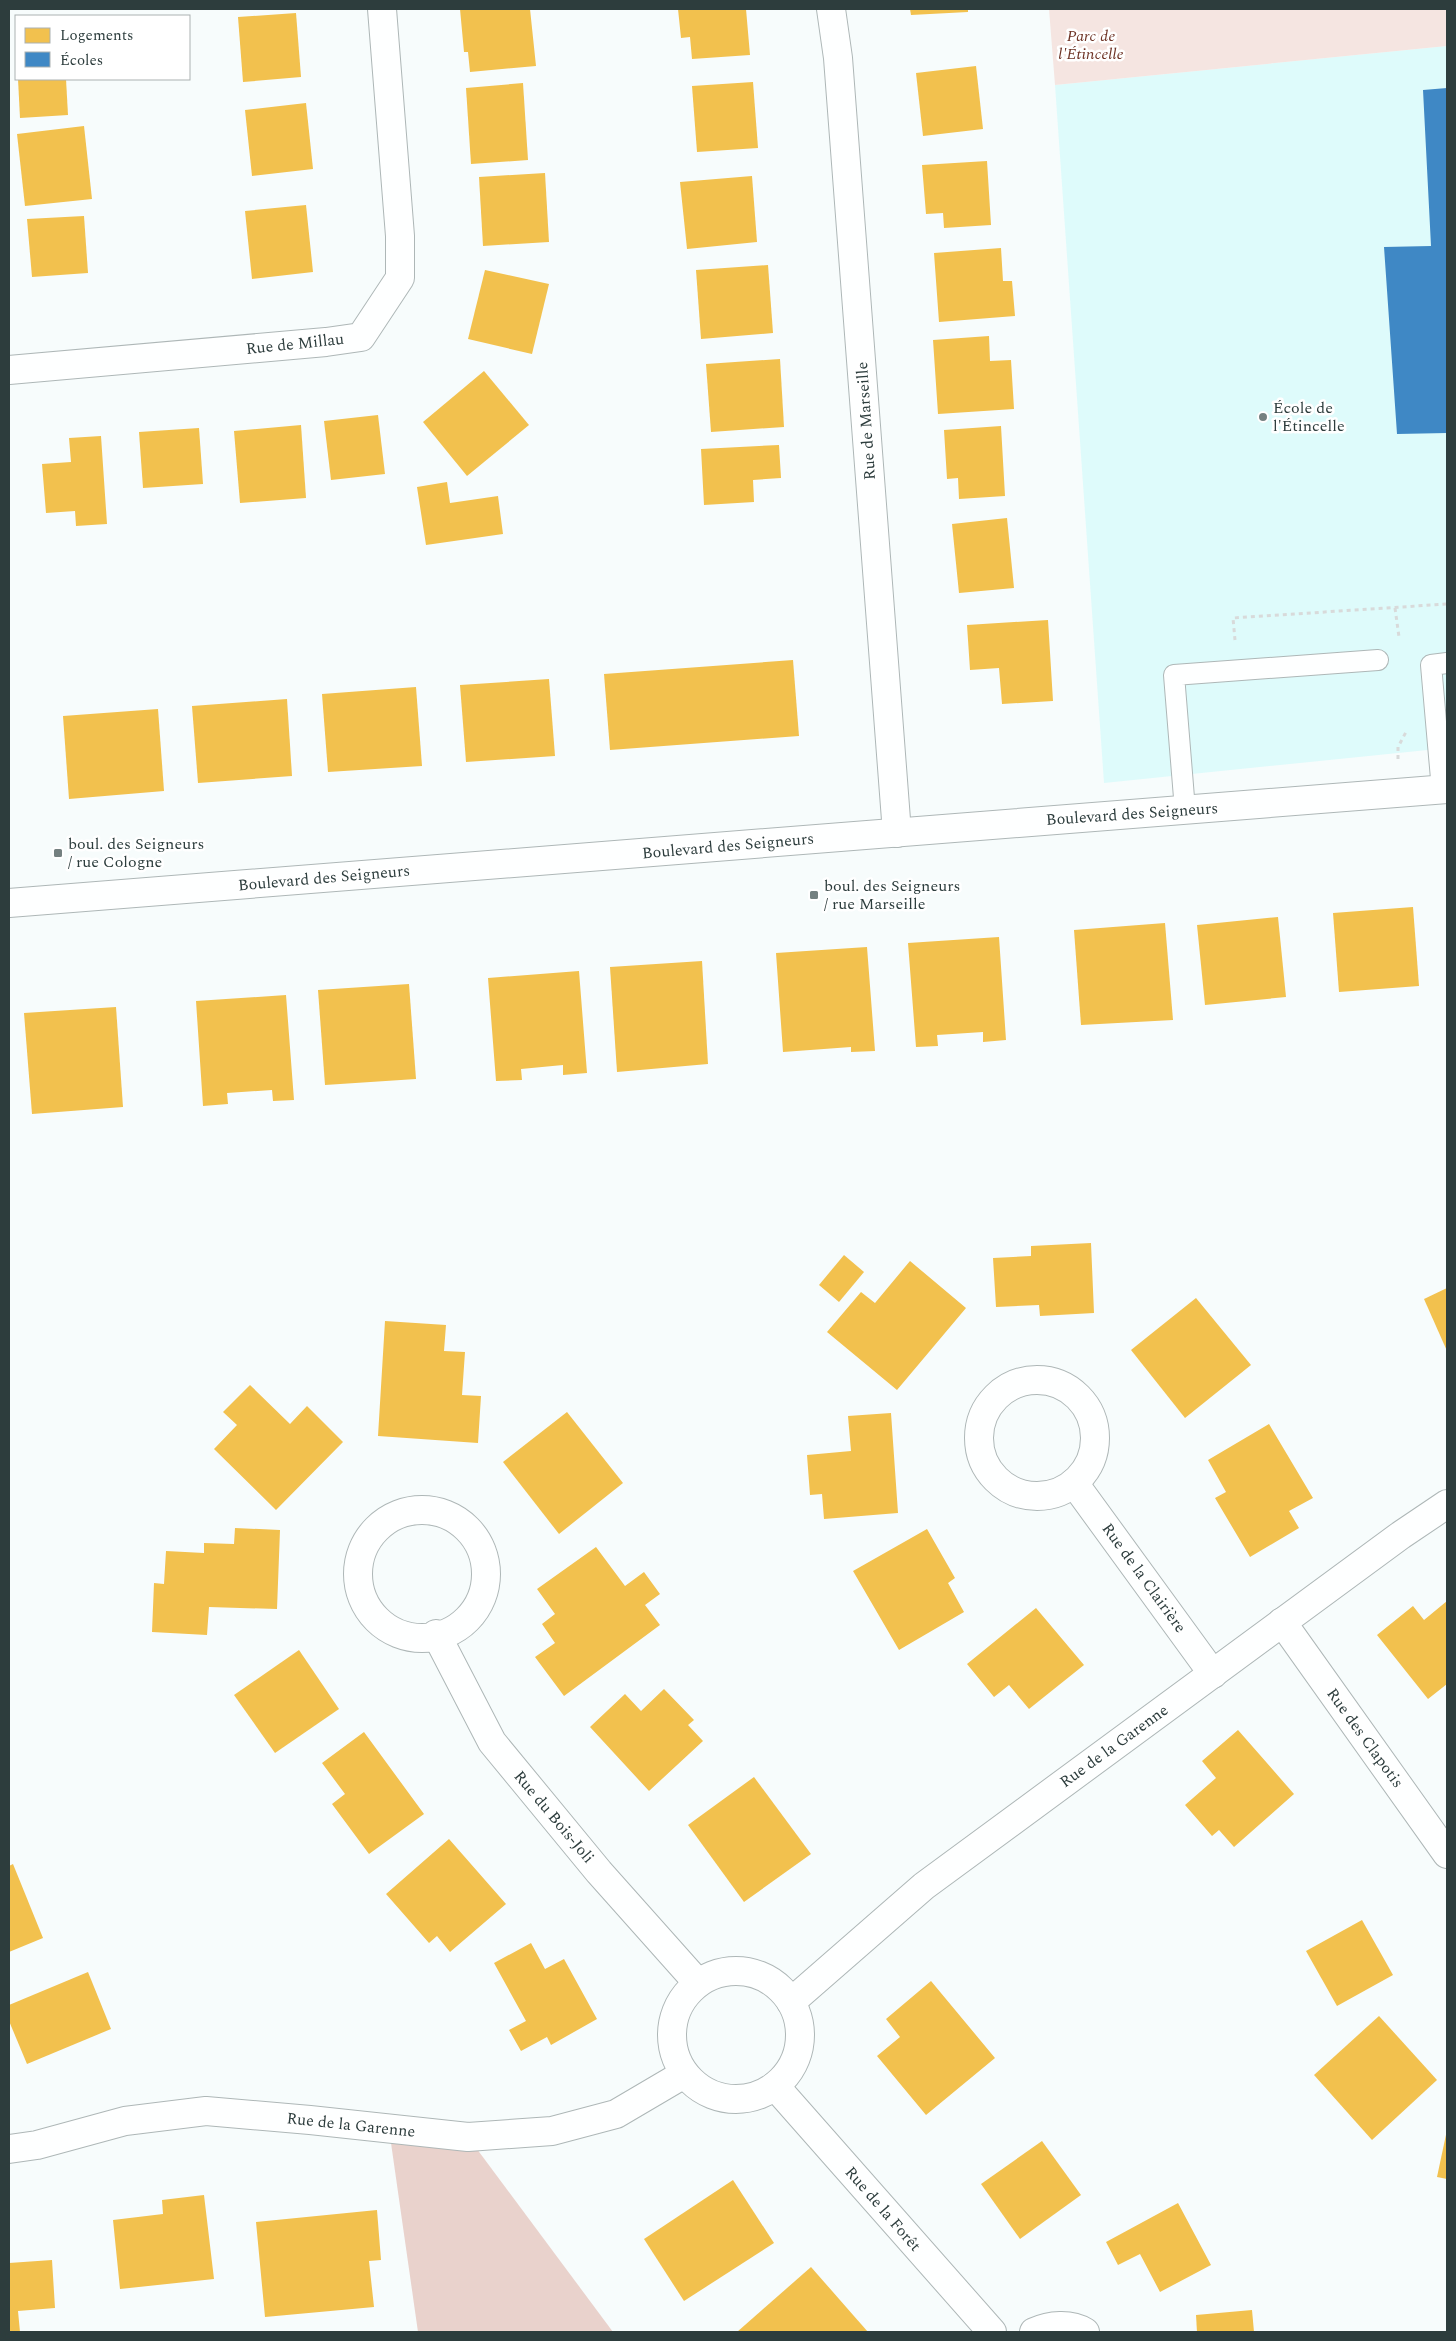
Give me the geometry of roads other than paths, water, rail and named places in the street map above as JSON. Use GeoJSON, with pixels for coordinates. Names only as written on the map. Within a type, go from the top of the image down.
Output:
{"type":"FeatureCollection","features":[{"type":"Feature","properties":{"kind":"street","name":"Rue de Millau"},"geometry":{"type":"LineString","coordinates":[[9,370],[361,337],[400,278],[400,236],[382,9]]}},
{"type":"Feature","properties":{"kind":"street","name":"Rue de Marseille"},"geometry":{"type":"LineString","coordinates":[[832,9],[838,58],[897,833]]}},
{"type":"Feature","properties":{"kind":"street","name":"Boulevard des Seigneurs"},"geometry":{"type":"LineString","coordinates":[[9,903],[1444,789]]}},
{"type":"Feature","properties":{"kind":"street"},"geometry":{"type":"LineString","coordinates":[[1036,1380],[1046,1380],[1064,1386],[1080,1398],[1090,1414],[1096,1432],[1094,1451],[1087,1468],[1074,1483],[1057,1493],[1039,1496],[1020,1493],[1002,1484],[989,1470],[981,1453],[979,1434],[984,1415],[994,1399],[1009,1387],[1036,1380]]}},
{"type":"Feature","properties":{"kind":"street","name":"Rue de la Clairière"},"geometry":{"type":"LineString","coordinates":[[1074,1483],[1213,1674]]}},
{"type":"Feature","properties":{"kind":"street","name":"Rue de la Garenne"},"geometry":{"type":"LineString","coordinates":[[791,2002],[924,1886],[1282,1622],[1447,1504]]}},
{"type":"Feature","properties":{"kind":"street"},"geometry":{"type":"LineString","coordinates":[[423,1510],[443,1514],[462,1523],[476,1538],[484,1557],[487,1578],[484,1591],[472,1616],[457,1629],[436,1634],[415,1639],[394,1633],[376,1620],[363,1602],[357,1581],[359,1559],[368,1538],[383,1523],[403,1512],[423,1510]]}},
{"type":"Feature","properties":{"kind":"street","name":"Rue des Clapotis"},"geometry":{"type":"LineString","coordinates":[[1282,1622],[1447,1854]]}},
{"type":"Feature","properties":{"kind":"street","name":"Rue du Bois-Joli"},"geometry":{"type":"LineString","coordinates":[[436,1634],[492,1742],[599,1872],[697,1982]]}},
{"type":"Feature","properties":{"kind":"street"},"geometry":{"type":"LineString","coordinates":[[738,1970],[759,1974],[777,1985],[791,2002],[798,2019],[800,2038],[793,2064],[775,2086],[757,2096],[738,2099],[718,2097],[699,2088],[684,2074],[674,2056],[670,2036],[674,2016],[683,1997],[697,1982],[716,1973],[738,1970]]}},
{"type":"Feature","properties":{"kind":"street","name":"Rue de la Garenne"},"geometry":{"type":"LineString","coordinates":[[9,2149],[37,2145],[126,2121],[206,2111],[310,2120],[468,2138],[552,2131],[616,2114],[684,2074]]}},
{"type":"Feature","properties":{"kind":"street","name":"Rue de la Forêt"},"geometry":{"type":"LineString","coordinates":[[775,2086],[992,2332]]}},
{"type":"Feature","properties":{"kind":"street"},"geometry":{"type":"LineString","coordinates":[[1034,2332],[1042,2328],[1062,2325],[1085,2332]]}},
{"type":"Feature","properties":{"kind":"lane"},"geometry":{"type":"LineString","coordinates":[[1185,810],[1174,675],[1378,660]]}},
{"type":"Feature","properties":{"kind":"lane"},"geometry":{"type":"LineString","coordinates":[[1444,789],[1431,665],[1447,663]]}},
{"type":"Feature","properties":{"kind":"place","name":"École de l'Étincelle"},"geometry":{"type":"Point","coordinates":[1263,417]}},
{"type":"Feature","properties":{"kind":"place","name":"boul. des Seigneurs / rue Cologne"},"geometry":{"type":"Point","coordinates":[58,853]}},
{"type":"Feature","properties":{"kind":"place","name":"boul. des Seigneurs / rue Marseille"},"geometry":{"type":"Point","coordinates":[814,895]}},
{"type":"Feature","properties":{"kind":"park label","name":"Parc de l'Étincelle"},"geometry":{"type":"Point","coordinates":[1091,45]}}]}
